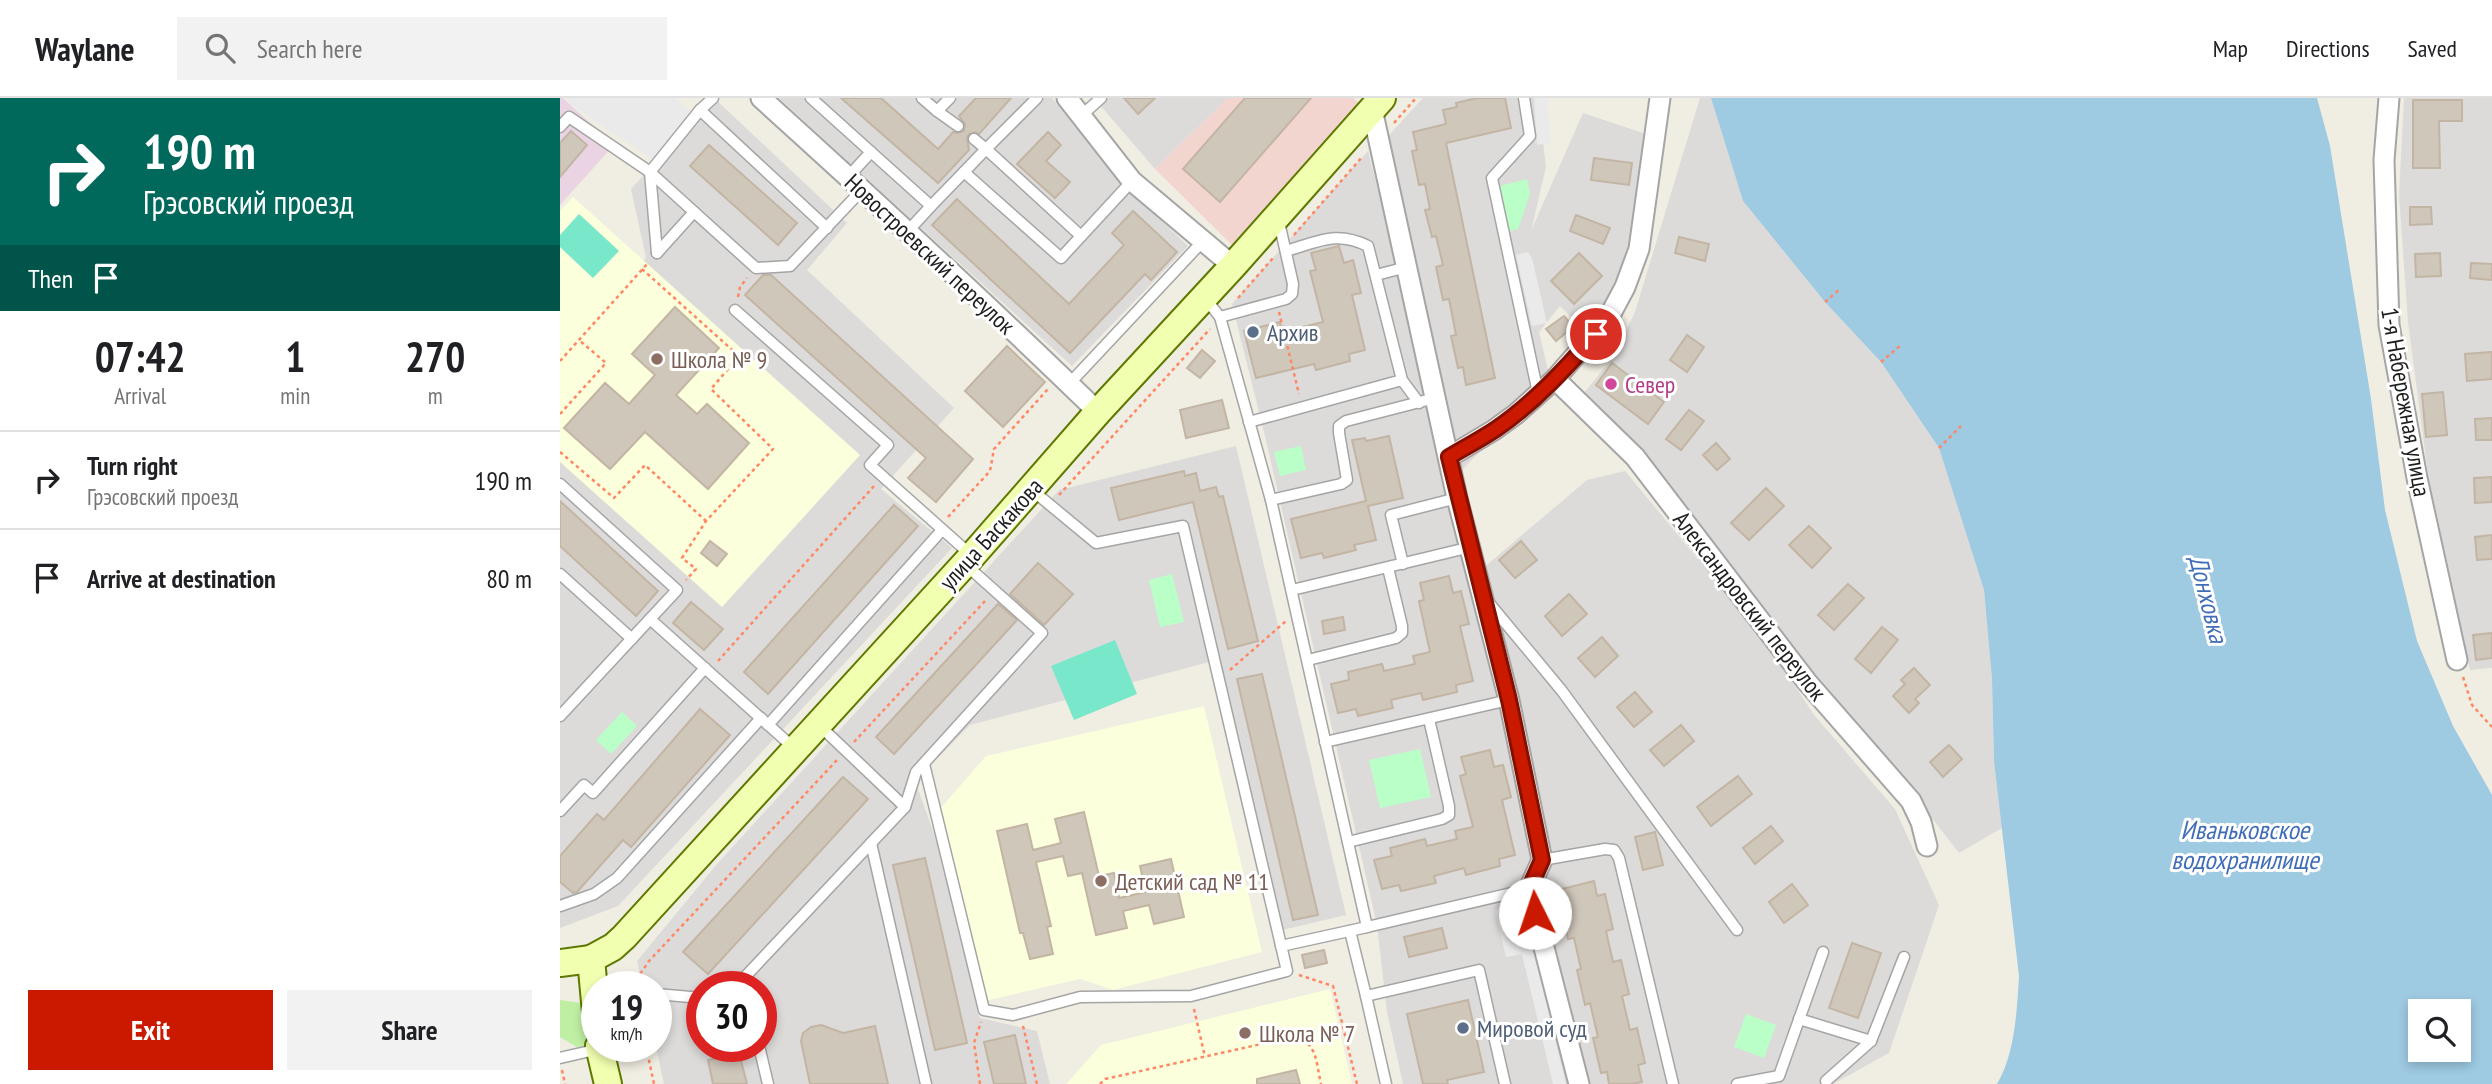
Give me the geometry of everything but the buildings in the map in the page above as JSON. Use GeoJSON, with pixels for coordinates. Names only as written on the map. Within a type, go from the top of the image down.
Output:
{"type":"FeatureCollection","features":[{"type":"Feature","properties":{"kind":"street","name":"Новостроевский переулок"},"geometry":{"type":"LineString","coordinates":[[761,98],[908,231],[1098,412]]}},
{"type":"Feature","properties":{"kind":"street"},"geometry":{"type":"LineString","coordinates":[[1067,98],[1132,181],[1233,266]]}},
{"type":"Feature","properties":{"kind":"street"},"geometry":{"type":"LineString","coordinates":[[1449,457],[1494,430],[1555,379],[1609,317],[1625,287],[1639,249],[1660,98]]}},
{"type":"Feature","properties":{"kind":"street","name":"1-я Набережная улица"},"geometry":{"type":"LineString","coordinates":[[2389,98],[2384,160],[2389,325],[2417,478],[2457,660]]}},
{"type":"Feature","properties":{"kind":"street"},"geometry":{"type":"LineString","coordinates":[[1377,104],[1407,267],[1427,400],[1449,457],[1509,700],[1542,860],[1529,889],[1579,1084]]}},
{"type":"Feature","properties":{"kind":"street","name":"улица Баскакова"},"geometry":{"type":"LineString","coordinates":[[601,971],[604,953],[624,937],[968,560],[1098,412],[1212,307],[1233,266],[1377,104]]}},
{"type":"Feature","properties":{"kind":"street","name":"Александровский переулок"},"geometry":{"type":"LineString","coordinates":[[1555,379],[1635,457],[1807,682],[1911,801],[1921,821],[1927,846]]}},
{"type":"Feature","properties":{"kind":"street","name":"улица Баскакова"},"geometry":{"type":"LineString","coordinates":[[560,963],[585,971]]}},
{"type":"Feature","properties":{"kind":"street"},"geometry":{"type":"LineString","coordinates":[[602,1062],[608,1084]]}},
{"type":"Feature","properties":{"kind":"lane"},"geometry":{"type":"LineString","coordinates":[[657,253],[650,172],[700,110],[713,98]]}},
{"type":"Feature","properties":{"kind":"lane"},"geometry":{"type":"LineString","coordinates":[[811,98],[931,206]]}},
{"type":"Feature","properties":{"kind":"lane"},"geometry":{"type":"LineString","coordinates":[[922,98],[958,126]]}},
{"type":"Feature","properties":{"kind":"lane"},"geometry":{"type":"LineString","coordinates":[[937,111],[950,98]]}},
{"type":"Feature","properties":{"kind":"lane"},"geometry":{"type":"LineString","coordinates":[[908,231],[1037,98]]}},
{"type":"Feature","properties":{"kind":"lane"},"geometry":{"type":"LineString","coordinates":[[1081,116],[1101,98]]}},
{"type":"Feature","properties":{"kind":"lane"},"geometry":{"type":"LineString","coordinates":[[1524,98],[1530,136],[1492,178],[1538,393]]}},
{"type":"Feature","properties":{"kind":"lane"},"geometry":{"type":"LineString","coordinates":[[700,110],[827,228]]}},
{"type":"Feature","properties":{"kind":"lane"},"geometry":{"type":"LineString","coordinates":[[560,127],[569,117],[650,172],[756,268],[790,266],[827,228],[872,152]]}},
{"type":"Feature","properties":{"kind":"lane"},"geometry":{"type":"LineString","coordinates":[[974,139],[1081,236]]}},
{"type":"Feature","properties":{"kind":"lane"},"geometry":{"type":"LineString","coordinates":[[964,172],[1060,258],[1132,181]]}},
{"type":"Feature","properties":{"kind":"lane"},"geometry":{"type":"LineString","coordinates":[[657,253],[694,212]]}},
{"type":"Feature","properties":{"kind":"lane"},"geometry":{"type":"LineString","coordinates":[[1277,216],[1293,284],[1292,294],[1277,301],[1212,307],[1271,500],[1367,927]]}},
{"type":"Feature","properties":{"kind":"lane"},"geometry":{"type":"LineString","coordinates":[[1286,251],[1334,237],[1352,238],[1368,246],[1402,380],[1427,400]]}},
{"type":"Feature","properties":{"kind":"lane"},"geometry":{"type":"LineString","coordinates":[[1065,380],[1203,241]]}},
{"type":"Feature","properties":{"kind":"lane"},"geometry":{"type":"LineString","coordinates":[[1376,275],[1407,267]]}},
{"type":"Feature","properties":{"kind":"lane"},"geometry":{"type":"LineString","coordinates":[[735,310],[887,445],[870,465],[942,530],[994,590],[1042,634],[916,772],[905,807],[751,971]]}},
{"type":"Feature","properties":{"kind":"lane"},"geometry":{"type":"LineString","coordinates":[[1249,422],[1402,380]]}},
{"type":"Feature","properties":{"kind":"lane"},"geometry":{"type":"LineString","coordinates":[[1271,500],[1341,484],[1347,480],[1339,426],[1346,421],[1427,400]]}},
{"type":"Feature","properties":{"kind":"lane"},"geometry":{"type":"LineString","coordinates":[[560,484],[677,590],[560,716]]}},
{"type":"Feature","properties":{"kind":"lane"},"geometry":{"type":"LineString","coordinates":[[924,764],[984,1010],[1013,1015],[1080,997],[1191,996],[1287,971],[1183,526],[1096,543],[1031,490]]}},
{"type":"Feature","properties":{"kind":"lane"},"geometry":{"type":"LineString","coordinates":[[1403,564],[1391,515],[1457,498]]}},
{"type":"Feature","properties":{"kind":"lane"},"geometry":{"type":"LineString","coordinates":[[560,906],[594,894],[617,878],[942,530]]}},
{"type":"Feature","properties":{"kind":"lane"},"geometry":{"type":"LineString","coordinates":[[1292,590],[1471,547]]}},
{"type":"Feature","properties":{"kind":"lane"},"geometry":{"type":"LineString","coordinates":[[1308,660],[1396,638],[1402,633],[1388,568]]}},
{"type":"Feature","properties":{"kind":"lane"},"geometry":{"type":"LineString","coordinates":[[560,574],[632,639]]}},
{"type":"Feature","properties":{"kind":"lane"},"geometry":{"type":"LineString","coordinates":[[1484,597],[1570,702],[1737,930]]}},
{"type":"Feature","properties":{"kind":"lane"},"geometry":{"type":"LineString","coordinates":[[650,619],[794,748]]}},
{"type":"Feature","properties":{"kind":"lane"},"geometry":{"type":"LineString","coordinates":[[560,811],[583,785],[593,793],[707,670]]}},
{"type":"Feature","properties":{"kind":"lane"},"geometry":{"type":"LineString","coordinates":[[1325,742],[1509,700]]}},
{"type":"Feature","properties":{"kind":"lane"},"geometry":{"type":"LineString","coordinates":[[1348,842],[1450,816],[1450,806],[1429,719]]}},
{"type":"Feature","properties":{"kind":"lane"},"geometry":{"type":"LineString","coordinates":[[818,723],[905,807]]}},
{"type":"Feature","properties":{"kind":"lane"},"geometry":{"type":"LineString","coordinates":[[871,843],[926,1084]]}},
{"type":"Feature","properties":{"kind":"lane"},"geometry":{"type":"LineString","coordinates":[[1542,860],[1605,849],[1614,850],[1619,858],[1673,1084]]}},
{"type":"Feature","properties":{"kind":"lane"},"geometry":{"type":"LineString","coordinates":[[1281,946],[1529,889]]}},
{"type":"Feature","properties":{"kind":"lane"},"geometry":{"type":"LineString","coordinates":[[1350,931],[1386,1084]]}},
{"type":"Feature","properties":{"kind":"lane"},"geometry":{"type":"LineString","coordinates":[[1737,1084],[1777,1080],[1823,952]]}},
{"type":"Feature","properties":{"kind":"lane"},"geometry":{"type":"LineString","coordinates":[[1826,1081],[1871,1041],[1904,957]]}},
{"type":"Feature","properties":{"kind":"lane"},"geometry":{"type":"LineString","coordinates":[[1366,996],[1479,970],[1505,1084]]}},
{"type":"Feature","properties":{"kind":"lane"},"geometry":{"type":"LineString","coordinates":[[1799,1019],[1871,1041]]}},
{"type":"Feature","properties":{"kind":"lane"},"geometry":{"type":"LineString","coordinates":[[560,1060],[581,1054]]}},
{"type":"Feature","properties":{"kind":"lane"},"geometry":{"type":"LineString","coordinates":[[763,1062],[768,1084]]}},
{"type":"Feature","properties":{"kind":"path"},"geometry":{"type":"LineString","coordinates":[[560,361],[657,253]]}},
{"type":"Feature","properties":{"kind":"path"},"geometry":{"type":"LineString","coordinates":[[735,310],[740,287],[756,268]]}},
{"type":"Feature","properties":{"kind":"path"},"geometry":{"type":"LineString","coordinates":[[642,269],[739,356],[711,388],[773,449],[706,521],[682,558],[696,569],[677,590]]}},
{"type":"Feature","properties":{"kind":"path"},"geometry":{"type":"LineString","coordinates":[[1825,302],[1840,289]]}},
{"type":"Feature","properties":{"kind":"path"},"geometry":{"type":"LineString","coordinates":[[1277,301],[1303,408]]}},
{"type":"Feature","properties":{"kind":"path"},"geometry":{"type":"LineString","coordinates":[[560,414],[606,363],[579,340]]}},
{"type":"Feature","properties":{"kind":"path"},"geometry":{"type":"LineString","coordinates":[[1881,362],[1901,345]]}},
{"type":"Feature","properties":{"kind":"path"},"geometry":{"type":"LineString","coordinates":[[942,530],[945,519],[990,471],[994,449],[1065,380]]}},
{"type":"Feature","properties":{"kind":"path"},"geometry":{"type":"LineString","coordinates":[[1940,448],[1961,426]]}},
{"type":"Feature","properties":{"kind":"path"},"geometry":{"type":"LineString","coordinates":[[560,452],[614,498],[645,465],[706,521]]}},
{"type":"Feature","properties":{"kind":"path"},"geometry":{"type":"LineString","coordinates":[[707,670],[882,476]]}},
{"type":"Feature","properties":{"kind":"path"},"geometry":{"type":"LineString","coordinates":[[642,971],[994,590]]}},
{"type":"Feature","properties":{"kind":"path"},"geometry":{"type":"LineString","coordinates":[[1220,679],[1297,612]]}},
{"type":"Feature","properties":{"kind":"path"},"geometry":{"type":"LineString","coordinates":[[2457,660],[2472,705],[2492,727]]}},
{"type":"Feature","properties":{"kind":"path"},"geometry":{"type":"LineString","coordinates":[[1287,971],[1334,986],[1357,1084]]}},
{"type":"Feature","properties":{"kind":"path"},"geometry":{"type":"LineString","coordinates":[[1191,996],[1205,1057]]}},
{"type":"Feature","properties":{"kind":"path"},"geometry":{"type":"LineString","coordinates":[[980,1084],[974,1043],[984,1010]]}},
{"type":"Feature","properties":{"kind":"path"},"geometry":{"type":"LineString","coordinates":[[1020,1013],[1037,1084]]}},
{"type":"Feature","properties":{"kind":"path"},"geometry":{"type":"LineString","coordinates":[[1100,1084],[1105,1079],[1297,1036],[1307,1041],[1314,1050],[1321,1084]]}},
{"type":"Feature","properties":{"kind":"path"},"geometry":{"type":"LineString","coordinates":[[560,1060],[565,1084]]}},
{"type":"Feature","properties":{"kind":"path"},"geometry":{"type":"LineString","coordinates":[[649,1062],[654,1084]]}},
{"type":"Feature","properties":{"kind":"shaded area"},"geometry":{"type":"Polygon","coordinates":[[[560,98],[614,145],[560,205],[560,98]]]}},
{"type":"Feature","properties":{"kind":"shaded area"},"geometry":{"type":"Polygon","coordinates":[[[568,98],[675,98],[693,113],[652,159],[567,102],[568,98]]]}},
{"type":"Feature","properties":{"kind":"shaded area"},"geometry":{"type":"Polygon","coordinates":[[[714,98],[847,223],[807,270],[954,408],[881,489],[952,548],[618,906],[560,928],[560,354],[646,258],[631,189],[714,98]]]}},
{"type":"Feature","properties":{"kind":"shaded area"},"geometry":{"type":"Polygon","coordinates":[[[779,98],[1052,98],[1116,178],[1188,246],[1072,366],[779,98]]]}},
{"type":"Feature","properties":{"kind":"shaded area"},"geometry":{"type":"Polygon","coordinates":[[[1094,98],[1228,98],[1155,169],[1094,98]]]}},
{"type":"Feature","properties":{"kind":"shaded area"},"geometry":{"type":"Polygon","coordinates":[[[1228,98],[1353,98],[1360,104],[1232,245],[1155,169],[1228,98]]]}},
{"type":"Feature","properties":{"kind":"shaded area"},"geometry":{"type":"Polygon","coordinates":[[[1423,98],[1538,98],[1546,167],[1531,231],[1583,113],[1649,135],[1633,244],[1614,291],[1587,333],[1560,306],[1539,332],[1550,379],[1462,470],[1380,145],[1423,98]]]}},
{"type":"Feature","properties":{"kind":"shaded area"},"geometry":{"type":"Polygon","coordinates":[[[1534,98],[1547,98],[1550,143],[1537,145],[1534,98]]]}},
{"type":"Feature","properties":{"kind":"shaded area"},"geometry":{"type":"Polygon","coordinates":[[[1700,98],[1711,98],[1743,201],[1825,302],[1881,362],[1939,448],[1984,590],[1992,679],[1994,761],[2002,828],[1959,853],[1872,741],[1580,398],[1613,357],[1635,312],[1700,98]]]}},
{"type":"Feature","properties":{"kind":"shaded area"},"geometry":{"type":"Polygon","coordinates":[[[2404,98],[2492,98],[2492,668],[2470,670],[2428,474],[2408,322],[2399,195],[2404,98]]]}},
{"type":"Feature","properties":{"kind":"shaded area"},"geometry":{"type":"Polygon","coordinates":[[[1368,151],[1476,574],[1587,480],[1625,471],[1759,633],[1815,716],[1895,809],[1939,905],[1889,1053],[1833,1084],[1403,1084],[1387,1012],[1377,925],[1265,436],[1232,304],[1368,151]]]}},
{"type":"Feature","properties":{"kind":"shaded area","name":"Школа № 9"},"geometry":{"type":"Polygon","coordinates":[[[573,197],[860,455],[722,607],[560,462],[560,211],[573,197]]]}},
{"type":"Feature","properties":{"kind":"shaded area"},"geometry":{"type":"Polygon","coordinates":[[[1528,252],[1532,258],[1547,323],[1532,326],[1516,255],[1528,252]]]}},
{"type":"Feature","properties":{"kind":"shaded area"},"geometry":{"type":"Polygon","coordinates":[[[1236,446],[1346,915],[1278,931],[1213,661],[970,725],[915,781],[944,861],[980,1018],[1037,1031],[1050,1084],[664,1084],[659,1062],[672,1062],[672,971],[639,971],[637,961],[717,864],[1059,490],[1236,446]]]}},
{"type":"Feature","properties":{"kind":"shaded area","name":"Детский сад № 11"},"geometry":{"type":"Polygon","coordinates":[[[1204,706],[1262,952],[1113,990],[1080,979],[985,1001],[939,810],[986,756],[1204,706]]]}},
{"type":"Feature","properties":{"kind":"shaded area"},"geometry":{"type":"Polygon","coordinates":[[[1510,906],[1519,942],[1531,939],[1566,1084],[1553,1084],[1522,954],[1506,957],[1495,910],[1510,906]]]}},
{"type":"Feature","properties":{"kind":"shaded area","name":"Школа № 7"},"geometry":{"type":"Polygon","coordinates":[[[1330,989],[1352,1084],[1066,1084],[1101,1045],[1330,989]]]}},
{"type":"Feature","properties":{"kind":"green space"},"geometry":{"type":"Polygon","coordinates":[[[1527,179],[1530,194],[1518,229],[1505,232],[1496,187],[1527,179]]]}},
{"type":"Feature","properties":{"kind":"green space"},"geometry":{"type":"Polygon","coordinates":[[[579,214],[619,251],[593,278],[560,247],[560,235],[579,214]]]}},
{"type":"Feature","properties":{"kind":"green space"},"geometry":{"type":"Polygon","coordinates":[[[1301,446],[1306,470],[1280,476],[1274,452],[1301,446]]]}},
{"type":"Feature","properties":{"kind":"green space"},"geometry":{"type":"Polygon","coordinates":[[[1172,574],[1184,622],[1160,627],[1149,580],[1172,574]]]}},
{"type":"Feature","properties":{"kind":"green space"},"geometry":{"type":"Polygon","coordinates":[[[1115,640],[1137,694],[1074,720],[1051,666],[1115,640]]]}},
{"type":"Feature","properties":{"kind":"green space"},"geometry":{"type":"Polygon","coordinates":[[[622,712],[637,726],[611,754],[596,740],[622,712]]]}},
{"type":"Feature","properties":{"kind":"green space"},"geometry":{"type":"Polygon","coordinates":[[[1420,749],[1431,797],[1380,808],[1369,760],[1420,749]]]}},
{"type":"Feature","properties":{"kind":"green space"},"geometry":{"type":"Polygon","coordinates":[[[560,1000],[581,1003],[581,1047],[560,1037],[560,1000]]]}},
{"type":"Feature","properties":{"kind":"green space"},"geometry":{"type":"Polygon","coordinates":[[[1746,1014],[1776,1025],[1764,1058],[1734,1047],[1746,1014]]]}},
{"type":"Feature","properties":{"kind":"water","name":"Иваньковское водохранилище"},"geometry":{"type":"Polygon","coordinates":[[[1711,98],[2317,98],[2330,146],[2371,399],[2385,510],[2417,641],[2453,726],[2492,795],[2492,1084],[1997,1084],[2011,1046],[2019,976],[1994,761],[1992,679],[1984,590],[1939,448],[1881,362],[1825,302],[1743,201],[1711,98]]]}},
{"type":"Feature","properties":{"kind":"place","name":"Архив"},"geometry":{"type":"Point","coordinates":[1253,332]}},
{"type":"Feature","properties":{"kind":"place","name":"Школа № 9"},"geometry":{"type":"Point","coordinates":[657,359]}},
{"type":"Feature","properties":{"kind":"place","name":"Север"},"geometry":{"type":"Point","coordinates":[1611,384]}},
{"type":"Feature","properties":{"kind":"place","name":"Детский сад № 11"},"geometry":{"type":"Point","coordinates":[1101,881]}},
{"type":"Feature","properties":{"kind":"place","name":"Мировой суд"},"geometry":{"type":"Point","coordinates":[1463,1028]}},
{"type":"Feature","properties":{"kind":"place","name":"Школа № 7"},"geometry":{"type":"Point","coordinates":[1245,1033]}},
{"type":"Feature","properties":{"kind":"route"},"geometry":{"type":"LineString","coordinates":[[1535,913],[1529,889],[1542,860],[1509,700],[1449,457],[1516,414],[1555,379],[1596,334]]}},
{"type":"Feature","properties":{"kind":"water label","name":"Донховка"},"geometry":{"type":"Point","coordinates":[2209,599]}}]}
